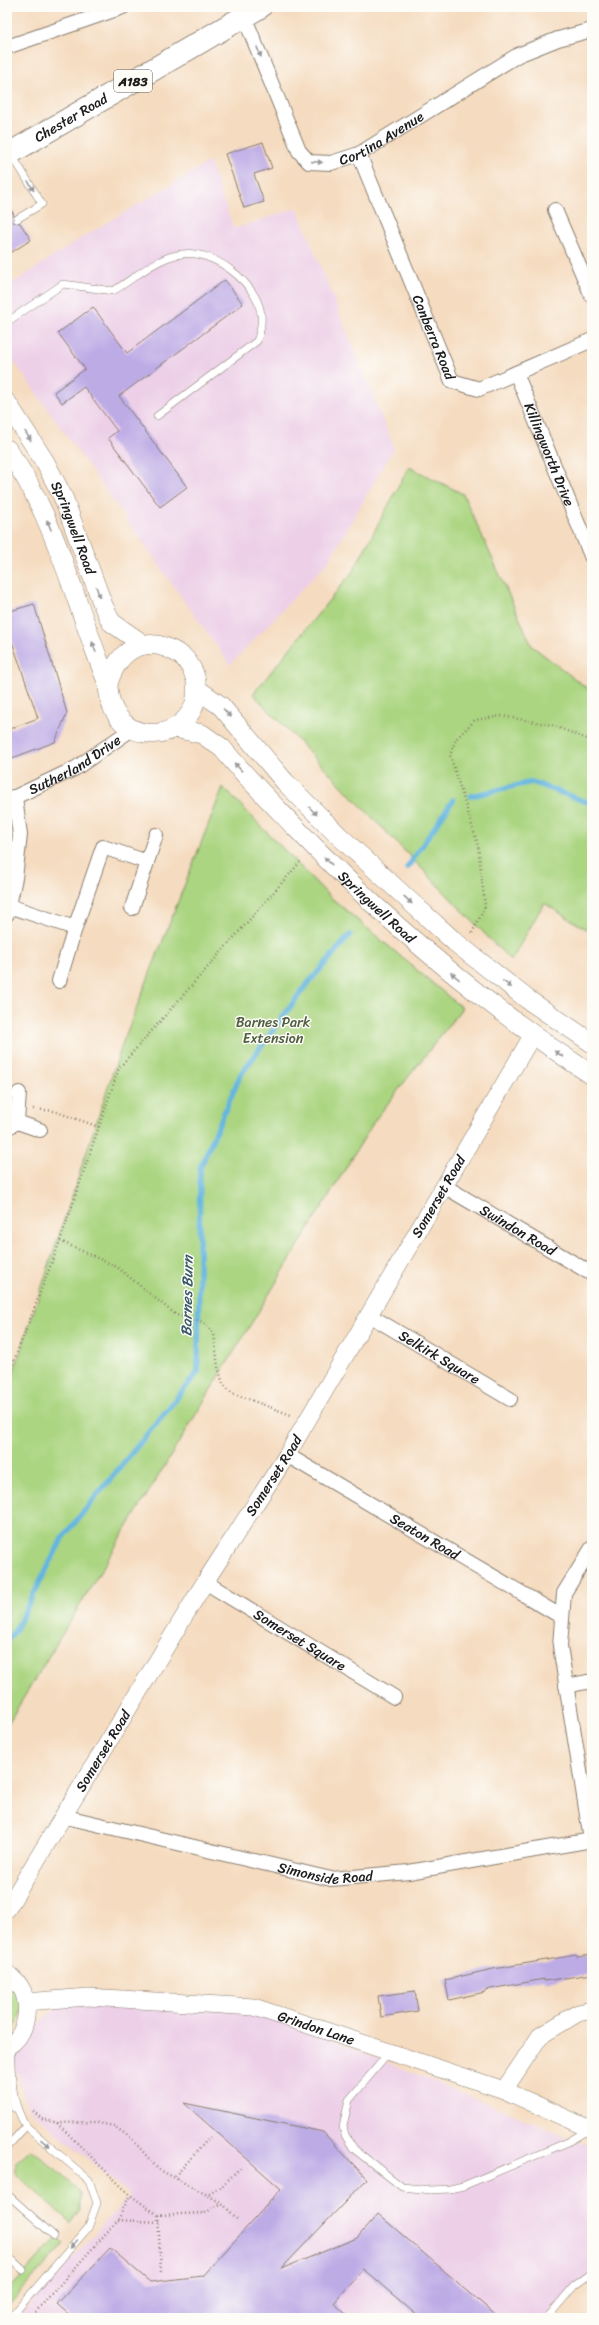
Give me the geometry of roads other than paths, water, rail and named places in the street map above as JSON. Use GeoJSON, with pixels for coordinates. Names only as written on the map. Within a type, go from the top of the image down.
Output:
{"type":"FeatureCollection","features":[{"type":"Feature","properties":{"kind":"main road","name":"Chester Road"},"geometry":{"type":"LineString","coordinates":[[9,154],[252,11]]}},
{"type":"Feature","properties":{"kind":"main road","name":"Springwell Road"},"geometry":{"type":"LineString","coordinates":[[7,403],[45,462],[63,497],[102,604],[111,622],[144,645]]}},
{"type":"Feature","properties":{"kind":"main road","name":"Springwell Road"},"geometry":{"type":"LineString","coordinates":[[7,449],[32,485],[61,553],[108,684]]}},
{"type":"Feature","properties":{"kind":"main road","name":"Springwell Road"},"geometry":{"type":"LineString","coordinates":[[175,728],[189,715],[195,704],[197,689],[195,676],[186,659],[169,647],[144,645],[133,648],[118,659],[112,668],[108,684],[108,698],[119,720],[132,729],[152,734],[175,728],[202,734],[222,748],[314,847],[385,915],[447,969],[532,1036],[592,1075]]}},
{"type":"Feature","properties":{"kind":"main road","name":"Springwell Road"},"geometry":{"type":"LineString","coordinates":[[197,689],[221,706],[285,782],[338,835],[464,950],[548,1013],[592,1043]]}},
{"type":"Feature","properties":{"kind":"main road"},"geometry":{"type":"LineString","coordinates":[[532,1036],[548,1013]]}},
{"type":"Feature","properties":{"kind":"street"},"geometry":{"type":"LineString","coordinates":[[7,47],[123,7]]}},
{"type":"Feature","properties":{"kind":"street","name":"Cortina Avenue"},"geometry":{"type":"LineString","coordinates":[[252,11],[299,151],[309,162],[331,163],[359,154],[518,55],[558,39],[592,30]]}},
{"type":"Feature","properties":{"kind":"street","name":"Canberra Road"},"geometry":{"type":"LineString","coordinates":[[359,154],[452,381],[479,389],[592,340]]}},
{"type":"Feature","properties":{"kind":"street"},"geometry":{"type":"LineString","coordinates":[[555,210],[592,296]]}},
{"type":"Feature","properties":{"kind":"street","name":"Killingworth Drive"},"geometry":{"type":"LineString","coordinates":[[516,373],[592,558]]}},
{"type":"Feature","properties":{"kind":"street","name":"Sutherland Drive"},"geometry":{"type":"LineString","coordinates":[[8,910],[20,835],[11,797],[76,768],[132,729]]}},
{"type":"Feature","properties":{"kind":"street"},"geometry":{"type":"LineString","coordinates":[[132,908],[156,835]]}},
{"type":"Feature","properties":{"kind":"street"},"geometry":{"type":"LineString","coordinates":[[59,981],[75,928],[103,847],[147,862]]}},
{"type":"Feature","properties":{"kind":"street"},"geometry":{"type":"LineString","coordinates":[[8,910],[75,928]]}},
{"type":"Feature","properties":{"kind":"street","name":"Somerset Road"},"geometry":{"type":"LineString","coordinates":[[7,1909],[205,1582],[287,1455],[532,1036]]}},
{"type":"Feature","properties":{"kind":"street"},"geometry":{"type":"LineString","coordinates":[[19,1093],[14,1119],[40,1130]]}},
{"type":"Feature","properties":{"kind":"street","name":"Swindon Road"},"geometry":{"type":"LineString","coordinates":[[444,1186],[592,1274]]}},
{"type":"Feature","properties":{"kind":"street","name":"Selkirk Square"},"geometry":{"type":"LineString","coordinates":[[369,1315],[510,1399]]}},
{"type":"Feature","properties":{"kind":"street","name":"Seaton Road"},"geometry":{"type":"LineString","coordinates":[[287,1455],[562,1617]]}},
{"type":"Feature","properties":{"kind":"street"},"geometry":{"type":"LineString","coordinates":[[591,1840],[560,1646],[564,1593],[592,1548]]}},
{"type":"Feature","properties":{"kind":"street","name":"Somerset Square"},"geometry":{"type":"LineString","coordinates":[[205,1582],[394,1697]]}},
{"type":"Feature","properties":{"kind":"street"},"geometry":{"type":"LineString","coordinates":[[566,1686],[592,1681]]}},
{"type":"Feature","properties":{"kind":"street","name":"Simonside Road"},"geometry":{"type":"LineString","coordinates":[[62,1816],[331,1879],[409,1872],[591,1840]]}},
{"type":"Feature","properties":{"kind":"street"},"geometry":{"type":"LineString","coordinates":[[7,1973],[20,1986],[26,2002],[26,2020],[20,2034],[9,2046]]}},
{"type":"Feature","properties":{"kind":"street","name":"Grindon Lane"},"geometry":{"type":"LineString","coordinates":[[26,2002],[88,1998],[254,2007],[504,2090],[591,2129]]}},
{"type":"Feature","properties":{"kind":"street"},"geometry":{"type":"LineString","coordinates":[[504,2090],[540,2036],[578,2013],[592,2010]]}},
{"type":"Feature","properties":{"kind":"lane"},"geometry":{"type":"LineString","coordinates":[[9,154],[42,204],[17,219]]}},
{"type":"Feature","properties":{"kind":"lane"},"geometry":{"type":"LineString","coordinates":[[7,322],[63,284],[113,291],[164,258],[184,253],[211,257],[233,270],[253,294],[261,313],[260,332],[257,341],[157,416]]}},
{"type":"Feature","properties":{"kind":"lane"},"geometry":{"type":"LineString","coordinates":[[9,2046],[12,2089],[19,2115]]}},
{"type":"Feature","properties":{"kind":"lane"},"geometry":{"type":"LineString","coordinates":[[389,2053],[349,2100],[343,2126],[354,2149],[402,2187],[431,2190],[450,2189],[463,2186],[568,2142],[591,2129]]}},
{"type":"Feature","properties":{"kind":"lane"},"geometry":{"type":"LineString","coordinates":[[7,2095],[26,2126],[89,2180],[97,2203],[88,2228],[10,2318]]}},
{"type":"Feature","properties":{"kind":"lane"},"geometry":{"type":"LineString","coordinates":[[7,2147],[26,2126]]}},
{"type":"Feature","properties":{"kind":"lane"},"geometry":{"type":"LineString","coordinates":[[7,2194],[54,2236]]}},
{"type":"Feature","properties":{"kind":"lane"},"geometry":{"type":"LineString","coordinates":[[7,2255],[23,2270]]}},
{"type":"Feature","properties":{"kind":"lane"},"geometry":{"type":"LineString","coordinates":[[547,2318],[574,2286],[592,2273]]}},
{"type":"Feature","properties":{"kind":"waterway","name":"Barnes Burn"},"geometry":{"type":"LineString","coordinates":[[471,796],[532,782],[592,804]]}},
{"type":"Feature","properties":{"kind":"waterway"},"geometry":{"type":"LineString","coordinates":[[407,868],[453,800]]}},
{"type":"Feature","properties":{"kind":"waterway","name":"Barnes Burn"},"geometry":{"type":"LineString","coordinates":[[7,1641],[16,1629],[63,1537],[198,1372],[200,1168],[241,1074],[304,988],[350,935]]}},
{"type":"Feature","properties":{"kind":"park label","name":"Barnes Park Extension"},"geometry":{"type":"Point","coordinates":[273,1030]}}]}
